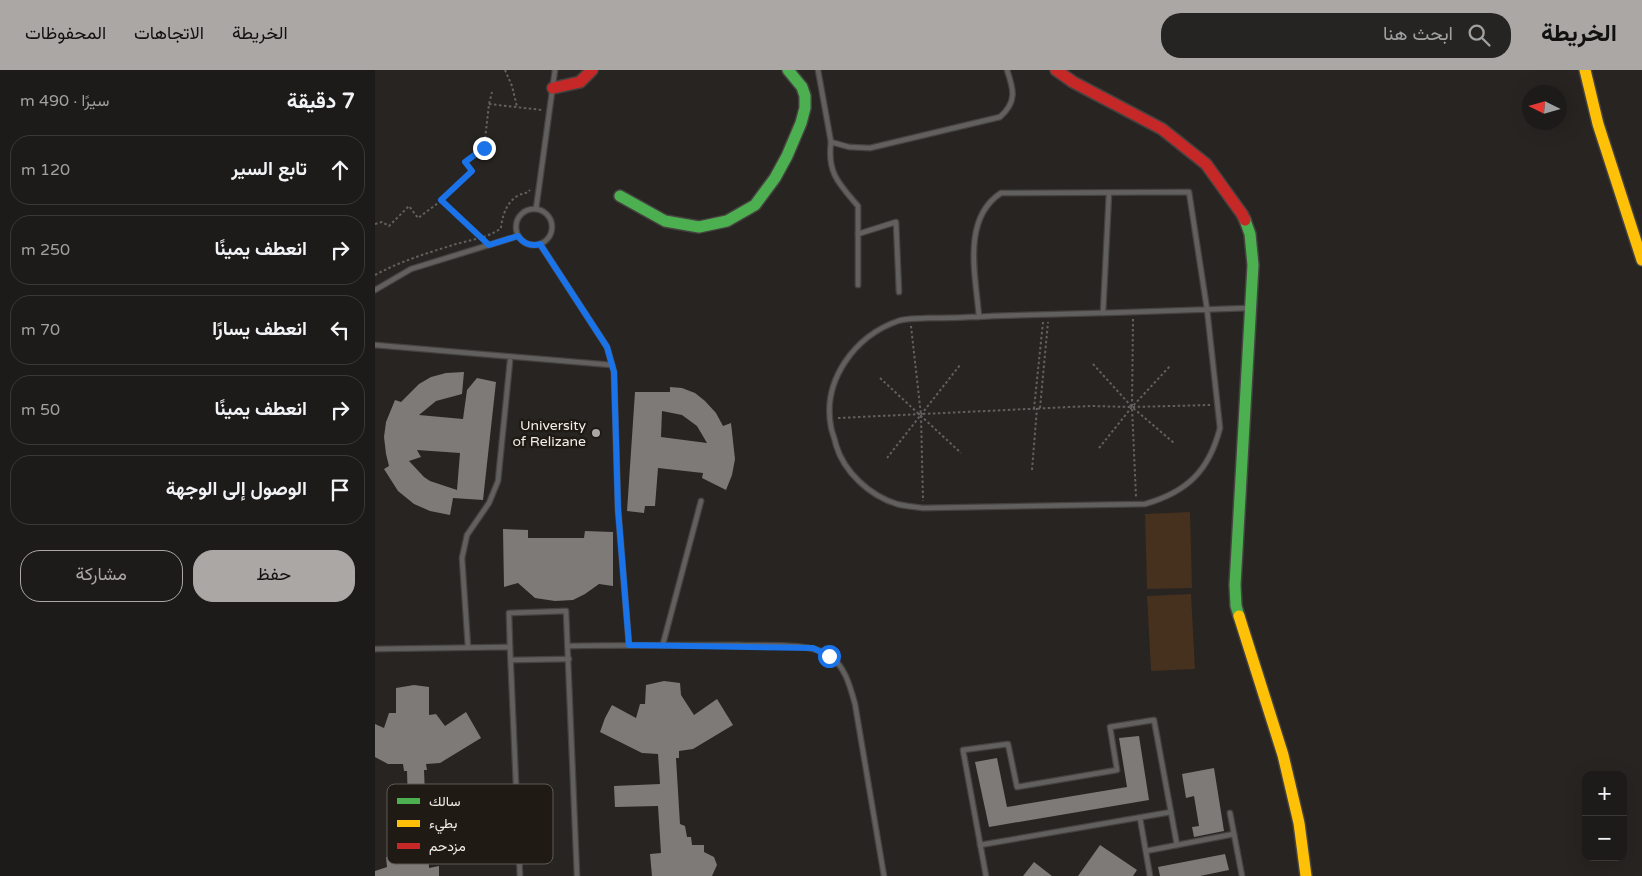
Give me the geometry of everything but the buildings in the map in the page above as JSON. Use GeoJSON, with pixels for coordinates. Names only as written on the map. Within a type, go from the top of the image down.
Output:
{"type":"FeatureCollection","features":[{"type":"Feature","properties":{"kind":"street"},"geometry":{"type":"LineString","coordinates":[[553,88],[578,84],[586,79],[592,70]]}},
{"type":"Feature","properties":{"kind":"street"},"geometry":{"type":"LineString","coordinates":[[620,196],[665,221],[699,227],[727,221],[755,204],[775,178],[783,163],[801,123],[805,108],[805,96],[802,87],[788,70]]}},
{"type":"Feature","properties":{"kind":"street"},"geometry":{"type":"LineString","coordinates":[[1056,70],[1073,82],[1162,129],[1206,164],[1242,214],[1250,234],[1253,265],[1235,585],[1236,606],[1283,755],[1299,823],[1307,876]]}},
{"type":"Feature","properties":{"kind":"street"},"geometry":{"type":"LineString","coordinates":[[1585,70],[1598,124],[1642,260]]}},
{"type":"Feature","properties":{"kind":"lane"},"geometry":{"type":"LineString","coordinates":[[536,209],[555,70]]}},
{"type":"Feature","properties":{"kind":"lane"},"geometry":{"type":"LineString","coordinates":[[818,70],[831,142],[829,155],[837,181],[858,206],[858,285]]}},
{"type":"Feature","properties":{"kind":"lane"},"geometry":{"type":"LineString","coordinates":[[831,142],[849,147],[870,148],[1000,117],[1009,110],[1012,99],[1012,86],[1007,70]]}},
{"type":"Feature","properties":{"kind":"lane"},"geometry":{"type":"LineString","coordinates":[[1103,313],[1109,192]]}},
{"type":"Feature","properties":{"kind":"lane"},"geometry":{"type":"LineString","coordinates":[[979,317],[974,255],[975,234],[979,219],[986,207],[1001,193],[1189,192],[1207,309],[1220,428],[1215,447],[1206,464],[1195,478],[1180,490],[1163,499],[1145,504],[923,508],[896,504],[872,492],[852,474],[838,452],[831,426],[831,399],[838,374],[852,351],[872,333],[896,322],[910,319],[979,317],[1046,315],[1207,309],[1251,308]]}},
{"type":"Feature","properties":{"kind":"lane"},"geometry":{"type":"LineString","coordinates":[[536,209],[545,212],[552,223],[551,234],[548,239],[540,244],[528,244],[518,236],[516,224],[518,218],[527,210],[536,209]]}},
{"type":"Feature","properties":{"kind":"lane"},"geometry":{"type":"LineString","coordinates":[[858,234],[895,222],[899,292]]}},
{"type":"Feature","properties":{"kind":"lane"},"geometry":{"type":"LineString","coordinates":[[375,290],[411,269],[518,236]]}},
{"type":"Feature","properties":{"kind":"lane"},"geometry":{"type":"LineString","coordinates":[[540,244],[607,347],[614,372],[618,509],[629,645]]}},
{"type":"Feature","properties":{"kind":"lane"},"geometry":{"type":"LineString","coordinates":[[375,345],[612,365]]}},
{"type":"Feature","properties":{"kind":"lane"},"geometry":{"type":"LineString","coordinates":[[468,647],[463,558],[467,535],[489,503],[498,481],[510,361]]}},
{"type":"Feature","properties":{"kind":"lane"},"geometry":{"type":"LineString","coordinates":[[663,644],[701,501]]}},
{"type":"Feature","properties":{"kind":"lane"},"geometry":{"type":"LineString","coordinates":[[516,784],[509,613],[566,611],[577,876]]}},
{"type":"Feature","properties":{"kind":"lane"},"geometry":{"type":"LineString","coordinates":[[568,646],[663,644],[813,648],[829,656],[842,669],[850,683],[884,876]]}},
{"type":"Feature","properties":{"kind":"lane"},"geometry":{"type":"LineString","coordinates":[[375,649],[510,647]]}},
{"type":"Feature","properties":{"kind":"lane"},"geometry":{"type":"LineString","coordinates":[[511,660],[569,659]]}},
{"type":"Feature","properties":{"kind":"lane"},"geometry":{"type":"LineString","coordinates":[[986,876],[963,750],[1008,744],[1017,787],[1117,770],[1110,727],[1154,720],[1177,845]]}},
{"type":"Feature","properties":{"kind":"lane"},"geometry":{"type":"LineString","coordinates":[[980,845],[1171,812]]}},
{"type":"Feature","properties":{"kind":"lane"},"geometry":{"type":"LineString","coordinates":[[1231,813],[1242,876]]}},
{"type":"Feature","properties":{"kind":"lane"},"geometry":{"type":"LineString","coordinates":[[1140,818],[1150,876]]}},
{"type":"Feature","properties":{"kind":"lane"},"geometry":{"type":"LineString","coordinates":[[1146,851],[1234,834]]}},
{"type":"Feature","properties":{"kind":"path"},"geometry":{"type":"LineString","coordinates":[[505,70],[512,86],[517,107]]}},
{"type":"Feature","properties":{"kind":"path"},"geometry":{"type":"LineString","coordinates":[[375,224],[382,222],[389,226],[409,206],[418,218],[441,200],[472,171],[465,162],[484,148],[492,92]]}},
{"type":"Feature","properties":{"kind":"path"},"geometry":{"type":"LineString","coordinates":[[489,104],[550,110]]}},
{"type":"Feature","properties":{"kind":"path"},"geometry":{"type":"LineString","coordinates":[[375,275],[397,264],[452,245],[494,234],[501,228],[504,212],[510,204],[519,195],[527,194],[532,188]]}},
{"type":"Feature","properties":{"kind":"path"},"geometry":{"type":"LineString","coordinates":[[441,200],[489,245]]}},
{"type":"Feature","properties":{"kind":"path"},"geometry":{"type":"LineString","coordinates":[[1133,312],[1132,407],[1137,504]]}},
{"type":"Feature","properties":{"kind":"path"},"geometry":{"type":"LineString","coordinates":[[1037,408],[1046,315]]}},
{"type":"Feature","properties":{"kind":"path"},"geometry":{"type":"LineString","coordinates":[[1032,470],[1046,315]]}},
{"type":"Feature","properties":{"kind":"path"},"geometry":{"type":"LineString","coordinates":[[910,319],[921,415],[923,508]]}},
{"type":"Feature","properties":{"kind":"path"},"geometry":{"type":"LineString","coordinates":[[1093,364],[1132,407],[1174,443]]}},
{"type":"Feature","properties":{"kind":"path"},"geometry":{"type":"LineString","coordinates":[[887,458],[960,365]]}},
{"type":"Feature","properties":{"kind":"path"},"geometry":{"type":"LineString","coordinates":[[1099,448],[1132,407],[1170,366]]}},
{"type":"Feature","properties":{"kind":"path"},"geometry":{"type":"LineString","coordinates":[[880,378],[961,453]]}},
{"type":"Feature","properties":{"kind":"path"},"geometry":{"type":"LineString","coordinates":[[831,418],[1091,406],[1132,407],[1217,404]]}},
{"type":"Feature","properties":{"kind":"shaded area"},"geometry":{"type":"Polygon","coordinates":[[[1190,512],[1192,588],[1147,589],[1145,514],[1190,512]]]}},
{"type":"Feature","properties":{"kind":"shaded area"},"geometry":{"type":"Polygon","coordinates":[[[1191,594],[1195,669],[1151,671],[1147,596],[1191,594]]]}},
{"type":"Feature","properties":{"kind":"traffic: fast"},"geometry":{"type":"LineString","coordinates":[[620,196],[665,221],[699,227],[727,221],[755,205],[775,178],[787,156],[801,123],[805,108],[805,96],[802,87],[788,70]]}},
{"type":"Feature","properties":{"kind":"traffic: fast"},"geometry":{"type":"LineString","coordinates":[[1239,616],[1236,606],[1235,585],[1253,265],[1250,234],[1245,220]]}},
{"type":"Feature","properties":{"kind":"traffic: slow"},"geometry":{"type":"LineString","coordinates":[[1585,70],[1598,124],[1642,260]]}},
{"type":"Feature","properties":{"kind":"traffic: slow"},"geometry":{"type":"LineString","coordinates":[[1239,616],[1283,755],[1299,823],[1306,876]]}},
{"type":"Feature","properties":{"kind":"traffic: jam"},"geometry":{"type":"LineString","coordinates":[[553,88],[580,82],[592,70]]}},
{"type":"Feature","properties":{"kind":"traffic: jam"},"geometry":{"type":"LineString","coordinates":[[1056,70],[1073,82],[1162,129],[1206,164],[1245,220]]}},
{"type":"Feature","properties":{"kind":"place","name":"University of Relizane"},"geometry":{"type":"Point","coordinates":[596,433]}},
{"type":"Feature","properties":{"kind":"route"},"geometry":{"type":"LineString","coordinates":[[484,148],[465,162],[472,171],[441,200],[489,245],[518,236],[528,244],[540,244],[607,347],[614,372],[618,509],[629,645],[663,644],[813,648],[829,656]]}}]}
